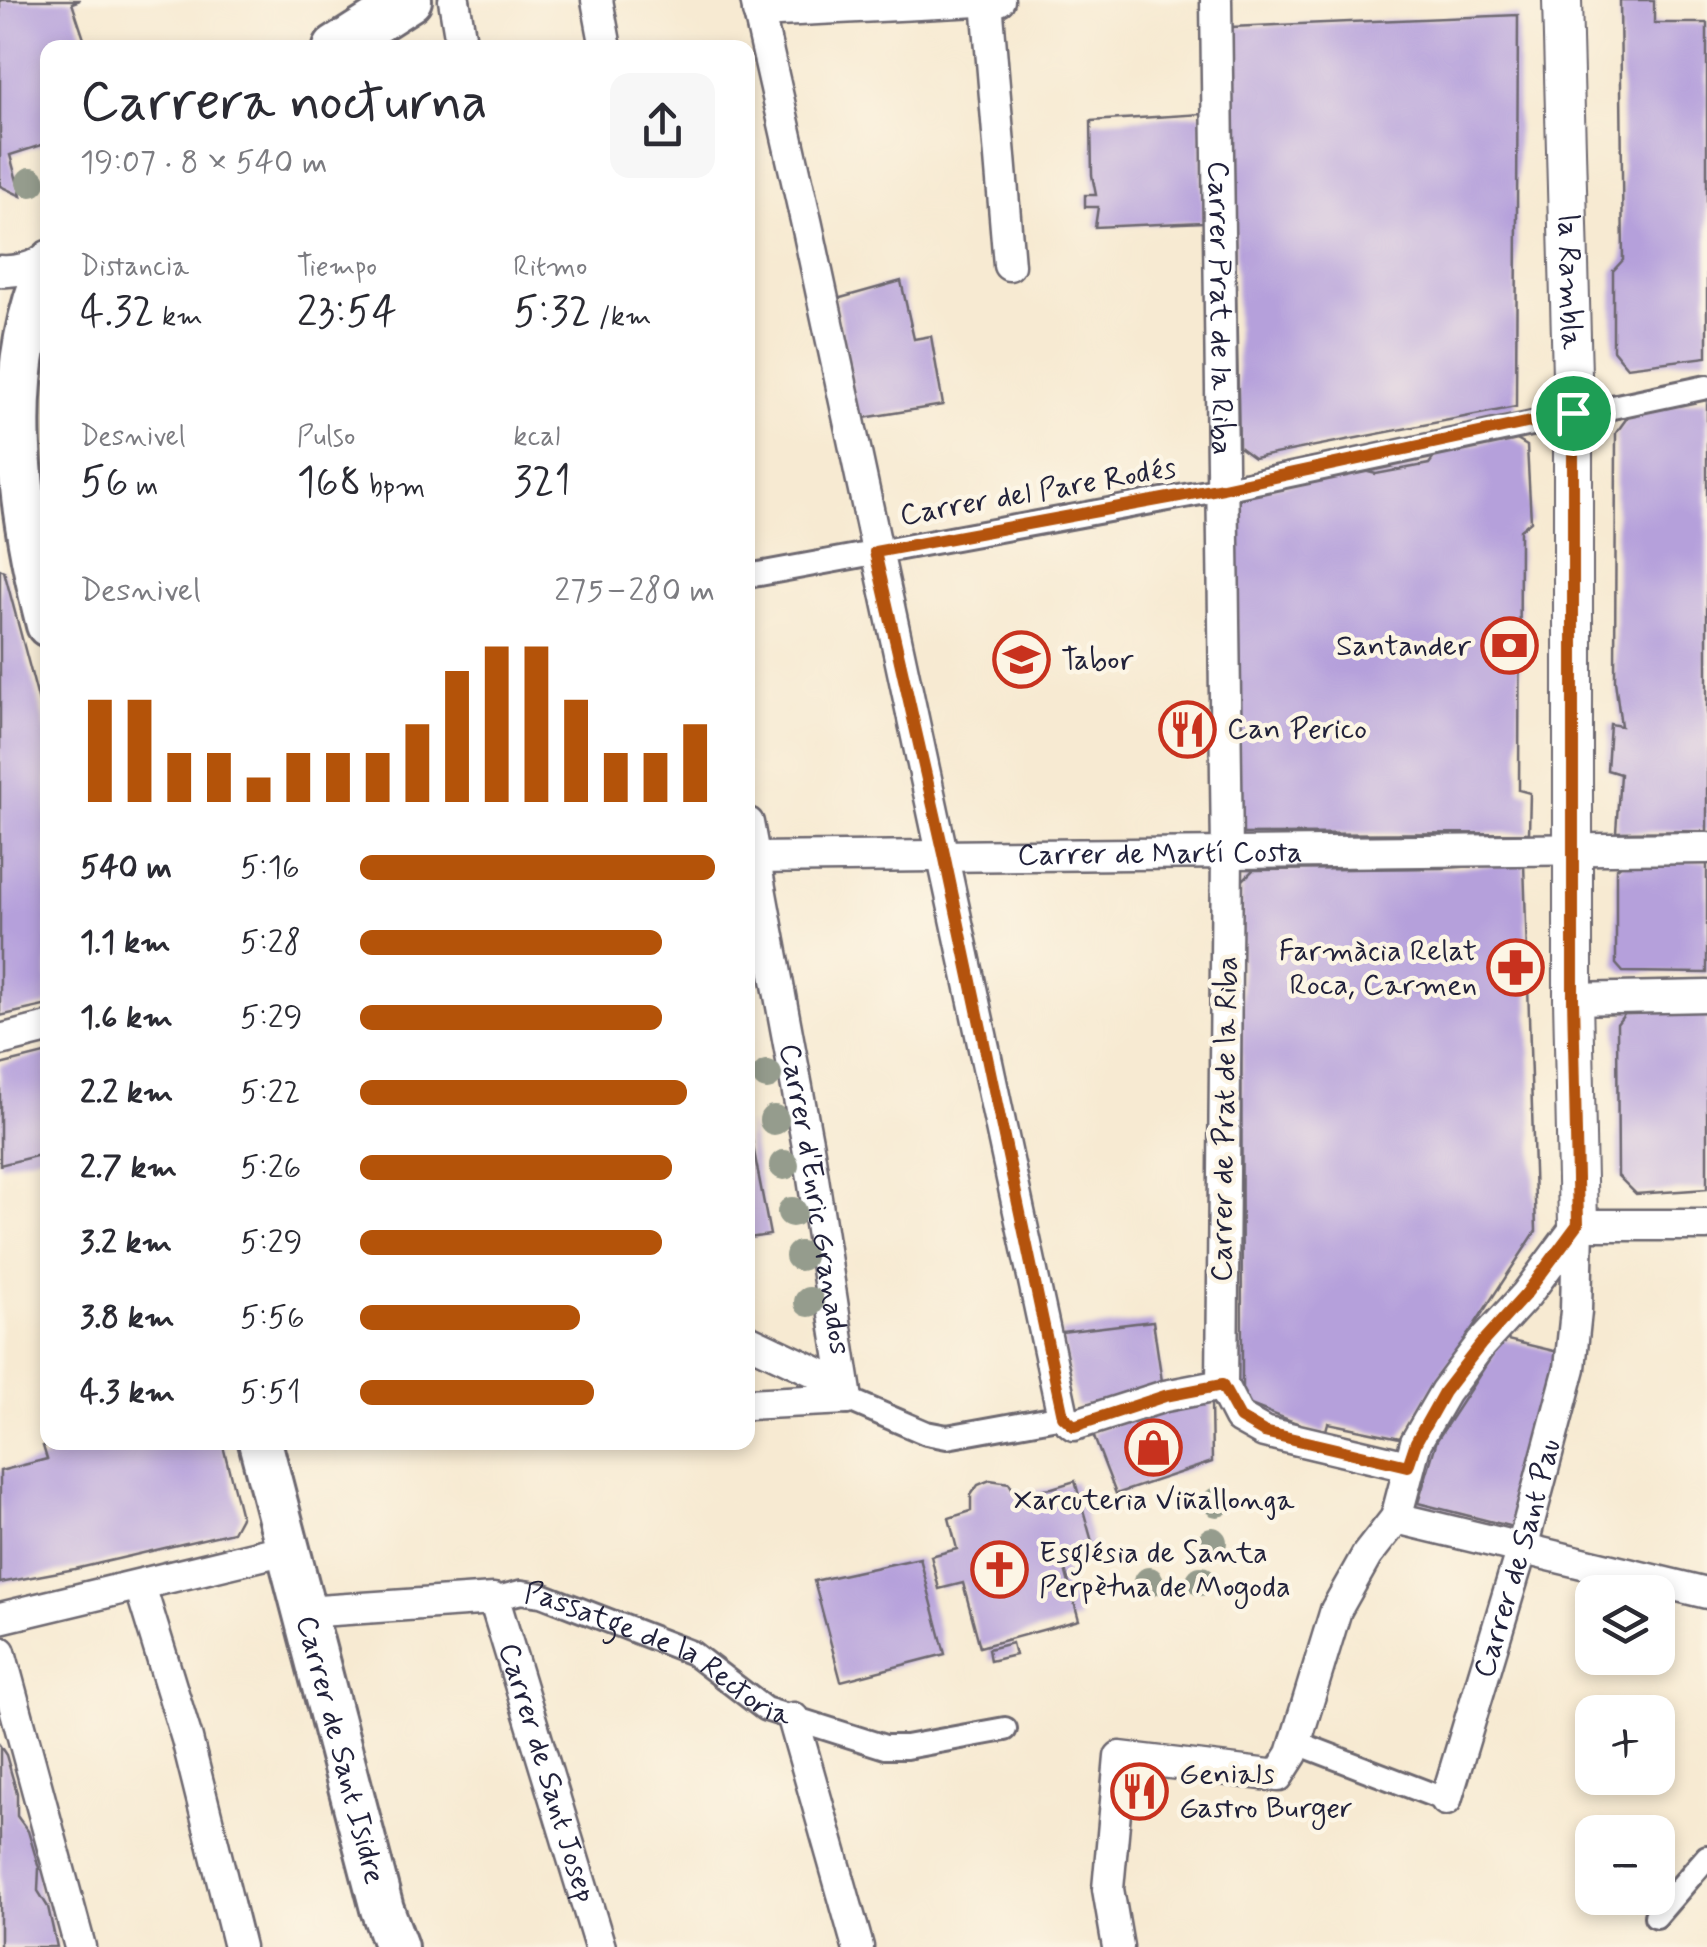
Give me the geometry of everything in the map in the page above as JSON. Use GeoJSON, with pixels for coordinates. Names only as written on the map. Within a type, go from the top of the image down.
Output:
{"type":"FeatureCollection","features":[{"type":"Feature","properties":{"kind":"main road"},"geometry":{"type":"LineString","coordinates":[[347,40],[410,0]]}},
{"type":"Feature","properties":{"kind":"main road"},"geometry":{"type":"LineString","coordinates":[[40,282],[22,319],[2,407],[10,471],[40,591]]}},
{"type":"Feature","properties":{"kind":"main road","name":"Carrer de Sant Isidre"},"geometry":{"type":"LineString","coordinates":[[262,1450],[382,1908],[396,1947]]}},
{"type":"Feature","properties":{"kind":"street"},"geometry":{"type":"LineString","coordinates":[[454,0],[461,40]]}},
{"type":"Feature","properties":{"kind":"street"},"geometry":{"type":"LineString","coordinates":[[597,0],[604,40]]}},
{"type":"Feature","properties":{"kind":"street"},"geometry":{"type":"LineString","coordinates":[[999,0],[757,6],[1063,1416],[1074,1426],[1165,1396],[1222,1385],[1240,1418],[1264,1432],[1408,1466]]}},
{"type":"Feature","properties":{"kind":"street","name":"Carrer Prat de la Riba"},"geometry":{"type":"LineString","coordinates":[[1216,0],[1228,854]]}},
{"type":"Feature","properties":{"kind":"street","name":"la Rambla"},"geometry":{"type":"LineString","coordinates":[[1562,0],[1573,413],[1573,998],[1578,1224]]}},
{"type":"Feature","properties":{"kind":"street"},"geometry":{"type":"LineString","coordinates":[[987,1],[1009,265]]}},
{"type":"Feature","properties":{"kind":"street"},"geometry":{"type":"LineString","coordinates":[[0,270],[12,272],[40,263]]}},
{"type":"Feature","properties":{"kind":"street","name":"Carrer del Pare Rodés"},"geometry":{"type":"LineString","coordinates":[[755,575],[1223,488],[1707,387]]}},
{"type":"Feature","properties":{"kind":"street","name":"Carrer de Martí Costa"},"geometry":{"type":"LineString","coordinates":[[755,858],[1707,848]]}},
{"type":"Feature","properties":{"kind":"street","name":"Carrer de Prat de la Riba"},"geometry":{"type":"LineString","coordinates":[[1222,1385],[1228,854]]}},
{"type":"Feature","properties":{"kind":"street","name":"Carrer d'Enric Granados"},"geometry":{"type":"LineString","coordinates":[[755,883],[809,1152],[847,1399]]}},
{"type":"Feature","properties":{"kind":"street"},"geometry":{"type":"LineString","coordinates":[[1573,998],[1707,996]]}},
{"type":"Feature","properties":{"kind":"street"},"geometry":{"type":"LineString","coordinates":[[0,1040],[40,1030]]}},
{"type":"Feature","properties":{"kind":"street"},"geometry":{"type":"LineString","coordinates":[[1118,1947],[1108,1890],[1120,1757],[1278,1776],[1292,1754],[1336,1610],[1367,1555],[1396,1518],[1416,1442],[1444,1392],[1481,1344],[1526,1294],[1578,1224],[1707,1225]]}},
{"type":"Feature","properties":{"kind":"street","name":"Carrer de Sant Pau"},"geometry":{"type":"LineString","coordinates":[[1446,1800],[1522,1548],[1570,1368],[1578,1224]]}},
{"type":"Feature","properties":{"kind":"street"},"geometry":{"type":"LineString","coordinates":[[1526,1294],[1560,1299],[1576,1311]]}},
{"type":"Feature","properties":{"kind":"street"},"geometry":{"type":"LineString","coordinates":[[755,1343],[818,1374],[847,1399],[947,1437],[1063,1416]]}},
{"type":"Feature","properties":{"kind":"street"},"geometry":{"type":"LineString","coordinates":[[755,1404],[847,1399]]}},
{"type":"Feature","properties":{"kind":"street"},"geometry":{"type":"LineString","coordinates":[[1396,1518],[1707,1593]]}},
{"type":"Feature","properties":{"kind":"street"},"geometry":{"type":"LineString","coordinates":[[0,1618],[287,1549]]}},
{"type":"Feature","properties":{"kind":"street"},"geometry":{"type":"LineString","coordinates":[[140,1586],[186,1740],[239,1947]]}},
{"type":"Feature","properties":{"kind":"street","name":"Passatge de la Rectoria"},"geometry":{"type":"LineString","coordinates":[[304,1612],[494,1598],[521,1592],[542,1595],[692,1654],[764,1709],[885,1748],[1004,1729]]}},
{"type":"Feature","properties":{"kind":"street","name":"Carrer de Sant Josep"},"geometry":{"type":"LineString","coordinates":[[494,1598],[600,1947]]}},
{"type":"Feature","properties":{"kind":"street"},"geometry":{"type":"LineString","coordinates":[[0,1652],[80,1947]]}},
{"type":"Feature","properties":{"kind":"street"},"geometry":{"type":"LineString","coordinates":[[793,1718],[858,1947]]}},
{"type":"Feature","properties":{"kind":"street"},"geometry":{"type":"LineString","coordinates":[[1295,1742],[1446,1800]]}},
{"type":"Feature","properties":{"kind":"street"},"geometry":{"type":"LineString","coordinates":[[1656,1916],[1707,1857]]}},
{"type":"Feature","properties":{"kind":"building"},"geometry":{"type":"Polygon","coordinates":[[[0,0],[80,0],[72,3],[84,40],[40,40],[40,146],[10,155],[21,196],[0,186],[0,0]]]}},
{"type":"Feature","properties":{"kind":"building"},"geometry":{"type":"Polygon","coordinates":[[[1620,0],[1654,0],[1654,23],[1707,23],[1707,357],[1627,367],[1613,350],[1613,271],[1623,260],[1620,0]]]}},
{"type":"Feature","properties":{"kind":"building"},"geometry":{"type":"Polygon","coordinates":[[[1518,15],[1516,407],[1254,458],[1239,447],[1231,27],[1518,15]]]}},
{"type":"Feature","properties":{"kind":"building"},"geometry":{"type":"Polygon","coordinates":[[[1202,114],[1203,222],[1095,227],[1098,207],[1085,207],[1085,195],[1096,195],[1091,121],[1202,114]]]}},
{"type":"Feature","properties":{"kind":"building"},"geometry":{"type":"Polygon","coordinates":[[[901,281],[914,339],[931,336],[943,405],[857,419],[837,299],[901,281]]]}},
{"type":"Feature","properties":{"kind":"building"},"geometry":{"type":"Polygon","coordinates":[[[1707,399],[1707,831],[1616,832],[1620,774],[1607,770],[1610,724],[1621,726],[1615,681],[1616,433],[1632,411],[1707,399]]]}},
{"type":"Feature","properties":{"kind":"building"},"geometry":{"type":"Polygon","coordinates":[[[1510,436],[1527,446],[1531,521],[1520,530],[1519,790],[1530,793],[1529,833],[1238,834],[1234,506],[1245,492],[1360,470],[1376,474],[1429,464],[1438,452],[1510,436]]]}},
{"type":"Feature","properties":{"kind":"building"},"geometry":{"type":"Polygon","coordinates":[[[0,569],[4,571],[40,706],[40,1007],[0,1016],[0,569]]]}},
{"type":"Feature","properties":{"kind":"building"},"geometry":{"type":"Polygon","coordinates":[[[1625,861],[1707,861],[1707,973],[1623,972],[1616,964],[1616,869],[1625,861]]]}},
{"type":"Feature","properties":{"kind":"building"},"geometry":{"type":"Polygon","coordinates":[[[1524,863],[1536,1231],[1400,1438],[1328,1423],[1325,1434],[1248,1404],[1242,1389],[1241,882],[1253,870],[1524,863]]]}},
{"type":"Feature","properties":{"kind":"building"},"geometry":{"type":"Polygon","coordinates":[[[1707,1007],[1707,1189],[1636,1194],[1618,1176],[1617,1024],[1629,1008],[1707,1007]]]}},
{"type":"Feature","properties":{"kind":"building"},"geometry":{"type":"Polygon","coordinates":[[[40,1055],[40,1155],[0,1165],[0,1065],[40,1055]]]}},
{"type":"Feature","properties":{"kind":"building"},"geometry":{"type":"Polygon","coordinates":[[[755,1157],[770,1235],[755,1237],[755,1157]]]}},
{"type":"Feature","properties":{"kind":"building"},"geometry":{"type":"Polygon","coordinates":[[[1153,1321],[1163,1388],[1077,1407],[1061,1332],[1153,1321]]]}},
{"type":"Feature","properties":{"kind":"building"},"geometry":{"type":"Polygon","coordinates":[[[1499,1338],[1558,1352],[1513,1527],[1418,1503],[1437,1440],[1492,1356],[1499,1338]]]}},
{"type":"Feature","properties":{"kind":"building","name":"Xarcuteria Viñallonga"},"geometry":{"type":"Polygon","coordinates":[[[1195,1392],[1211,1401],[1212,1462],[1116,1494],[1092,1432],[1195,1392]]]}},
{"type":"Feature","properties":{"kind":"building"},"geometry":{"type":"Polygon","coordinates":[[[44,1450],[224,1450],[241,1517],[233,1532],[0,1583],[0,1471],[47,1459],[44,1450]]]}},
{"type":"Feature","properties":{"kind":"building","name":"Església de Santa Perpètua de Mogoda"},"geometry":{"type":"Polygon","coordinates":[[[990,1480],[1009,1483],[1015,1493],[1075,1481],[1094,1549],[1062,1558],[1079,1620],[980,1647],[963,1583],[939,1589],[931,1556],[957,1549],[949,1518],[971,1511],[971,1495],[978,1485],[990,1480]]]}},
{"type":"Feature","properties":{"kind":"building"},"geometry":{"type":"Polygon","coordinates":[[[920,1558],[945,1654],[841,1681],[814,1581],[920,1558]]]}},
{"type":"Feature","properties":{"kind":"building"},"geometry":{"type":"Polygon","coordinates":[[[1012,1643],[1015,1655],[990,1661],[988,1649],[1012,1643]]]}},
{"type":"Feature","properties":{"kind":"building"},"geometry":{"type":"Polygon","coordinates":[[[0,1746],[17,1793],[17,1816],[28,1831],[39,1868],[38,1891],[48,1907],[57,1947],[0,1947],[0,1746]]]}},
{"type":"Feature","properties":{"kind":"place","name":"Santander"},"geometry":{"type":"Point","coordinates":[1510,646]}},
{"type":"Feature","properties":{"kind":"place","name":"Tabor"},"geometry":{"type":"Point","coordinates":[1022,660]}},
{"type":"Feature","properties":{"kind":"place","name":"Can Perico"},"geometry":{"type":"Point","coordinates":[1188,729]}},
{"type":"Feature","properties":{"kind":"place","name":"Farmàcia Relat Roca, Carmen"},"geometry":{"type":"Point","coordinates":[1516,968]}},
{"type":"Feature","properties":{"kind":"place","name":"Xarcuteria Viñallonga"},"geometry":{"type":"Point","coordinates":[1154,1447]}},
{"type":"Feature","properties":{"kind":"place","name":"Església de Santa Perpètua de Mogoda"},"geometry":{"type":"Point","coordinates":[1000,1570]}},
{"type":"Feature","properties":{"kind":"place","name":"Genials Gastro Burger"},"geometry":{"type":"Point","coordinates":[1140,1791]}},
{"type":"Feature","properties":{"kind":"route"},"geometry":{"type":"LineString","coordinates":[[1573,413],[1573,998],[1578,1224],[1444,1392],[1416,1442],[1408,1466],[1264,1432],[1240,1418],[1222,1385],[1165,1396],[1074,1426],[1063,1416],[944,854],[875,552],[1223,488],[1573,413]]}}]}
